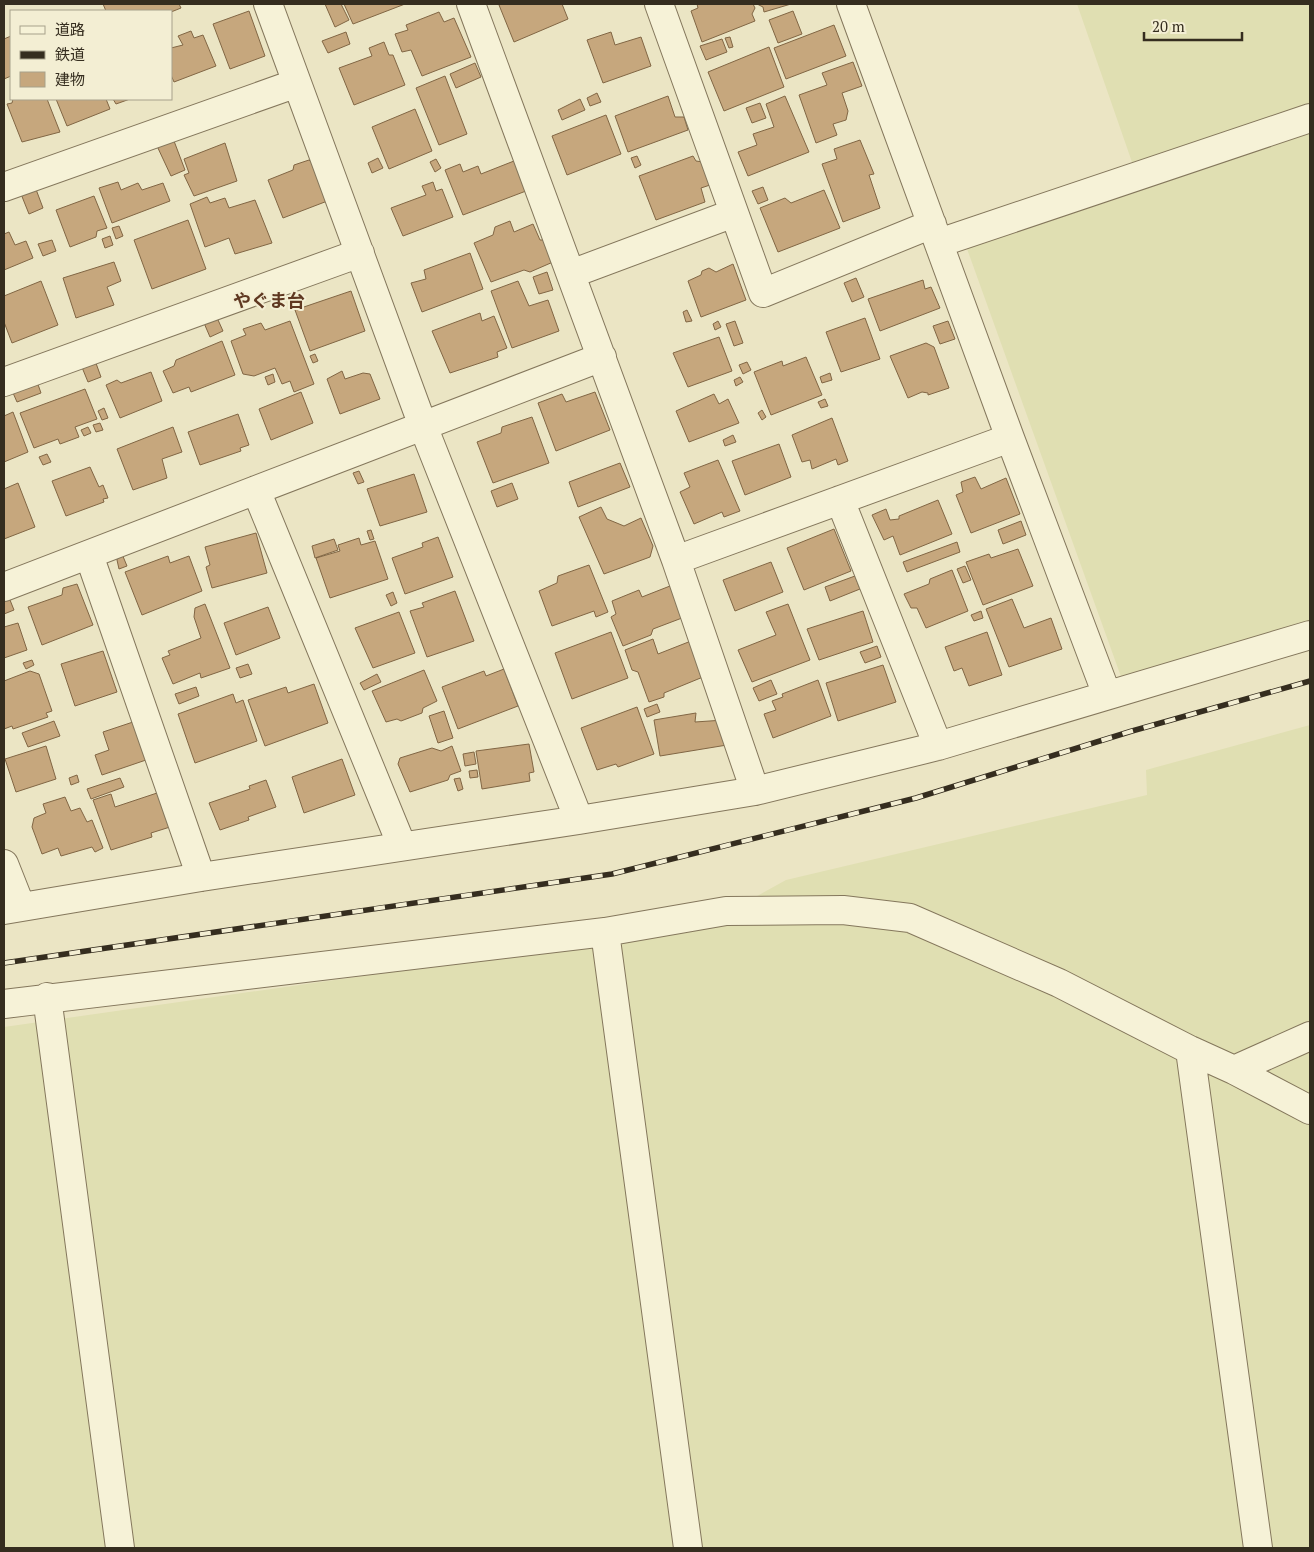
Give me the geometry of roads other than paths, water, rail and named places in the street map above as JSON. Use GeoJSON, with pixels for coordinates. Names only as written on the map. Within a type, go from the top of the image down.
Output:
{"type":"FeatureCollection","features":[{"type":"Feature","properties":{"kind":"street"},"geometry":{"type":"LineString","coordinates":[[268,4],[423,426],[579,820]]}},
{"type":"Feature","properties":{"kind":"street"},"geometry":{"type":"LineString","coordinates":[[471,4],[676,560],[755,791]]}},
{"type":"Feature","properties":{"kind":"street"},"geometry":{"type":"LineString","coordinates":[[659,4],[763,293],[935,234],[1310,118]]}},
{"type":"Feature","properties":{"kind":"street"},"geometry":{"type":"LineString","coordinates":[[851,4],[1010,438],[1107,695]]}},
{"type":"Feature","properties":{"kind":"street"},"geometry":{"type":"LineString","coordinates":[[4,187],[297,83]]}},
{"type":"Feature","properties":{"kind":"street"},"geometry":{"type":"LineString","coordinates":[[571,274],[734,213]]}},
{"type":"Feature","properties":{"kind":"street"},"geometry":{"type":"LineString","coordinates":[[4,382],[360,253]]}},
{"type":"Feature","properties":{"kind":"street"},"geometry":{"type":"LineString","coordinates":[[4,587],[602,357]]}},
{"type":"Feature","properties":{"kind":"street"},"geometry":{"type":"LineString","coordinates":[[676,560],[1010,438]]}},
{"type":"Feature","properties":{"kind":"street"},"geometry":{"type":"LineString","coordinates":[[256,490],[402,846]]}},
{"type":"Feature","properties":{"kind":"street"},"geometry":{"type":"LineString","coordinates":[[840,500],[938,746]]}},
{"type":"Feature","properties":{"kind":"street"},"geometry":{"type":"LineString","coordinates":[[88,555],[201,877]]}},
{"type":"Feature","properties":{"kind":"street"},"geometry":{"type":"LineString","coordinates":[[4,864],[12,908],[755,791],[938,746],[1310,635]]}},
{"type":"Feature","properties":{"kind":"street"},"geometry":{"type":"LineString","coordinates":[[4,1004],[605,932],[726,911],[843,910],[910,918],[1059,983],[1310,1110]]}},
{"type":"Feature","properties":{"kind":"street"},"geometry":{"type":"LineString","coordinates":[[605,932],[688,1548]]}},
{"type":"Feature","properties":{"kind":"street"},"geometry":{"type":"LineString","coordinates":[[47,998],[120,1548]]}},
{"type":"Feature","properties":{"kind":"street"},"geometry":{"type":"LineString","coordinates":[[1234,1070],[1310,1036]]}},
{"type":"Feature","properties":{"kind":"street"},"geometry":{"type":"LineString","coordinates":[[1190,1050],[1258,1548]]}},
{"type":"Feature","properties":{"kind":"railway"},"geometry":{"type":"LineString","coordinates":[[4,963],[612,874],[916,798],[1132,731],[1310,681]]}},
{"type":"Feature","properties":{"kind":"district","name":"やぐま台"},"geometry":{"type":"Point","coordinates":[269,300]}}]}
